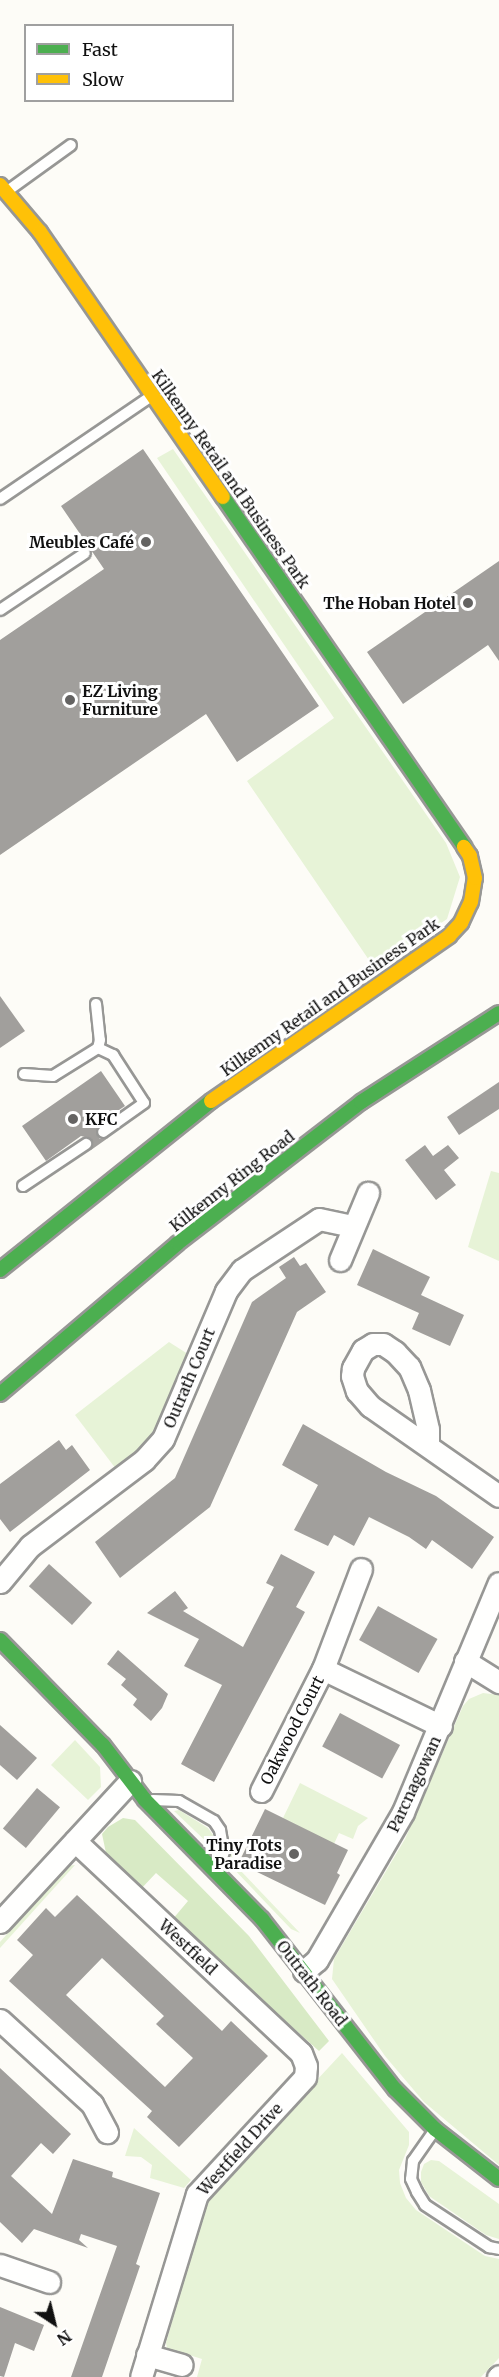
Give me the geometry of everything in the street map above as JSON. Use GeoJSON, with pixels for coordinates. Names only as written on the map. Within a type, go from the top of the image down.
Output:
{"type":"FeatureCollection","features":[{"type":"Feature","properties":{"kind":"main road","name":"Kilkenny Retail and Business Park"},"geometry":{"type":"LineString","coordinates":[[0,1270],[104,1184],[209,1102],[449,936],[461,923],[471,902],[475,878],[470,856],[40,232],[3,188]]}},
{"type":"Feature","properties":{"kind":"main road","name":"Kilkenny Ring Road"},"geometry":{"type":"LineString","coordinates":[[0,1394],[44,1354],[178,1244],[361,1102],[499,1013]]}},
{"type":"Feature","properties":{"kind":"main road"},"geometry":{"type":"LineString","coordinates":[[0,1640],[103,1745],[130,1781]]}},
{"type":"Feature","properties":{"kind":"main road","name":"Outrath Road"},"geometry":{"type":"LineString","coordinates":[[130,1781],[145,1800],[262,1919],[374,2064],[435,2129],[499,2179]]}},
{"type":"Feature","properties":{"kind":"street"},"geometry":{"type":"LineString","coordinates":[[340,1260],[368,1193]]}},
{"type":"Feature","properties":{"kind":"street","name":"Outrath Court"},"geometry":{"type":"LineString","coordinates":[[0,1582],[30,1546],[144,1460],[163,1438],[226,1291],[243,1270],[319,1219],[353,1226]]}},
{"type":"Feature","properties":{"kind":"street"},"geometry":{"type":"LineString","coordinates":[[428,1445],[428,1429],[419,1390],[409,1367],[395,1352],[383,1344],[373,1344],[363,1350],[353,1368],[352,1376],[357,1391],[370,1406],[499,1496]]}},
{"type":"Feature","properties":{"kind":"street"},"geometry":{"type":"LineString","coordinates":[[0,1382],[44,1354]]}},
{"type":"Feature","properties":{"kind":"street","name":"Oakwood Court"},"geometry":{"type":"LineString","coordinates":[[261,1791],[323,1669],[361,1569]]}},
{"type":"Feature","properties":{"kind":"street","name":"Parcnagowan"},"geometry":{"type":"LineString","coordinates":[[304,1971],[317,1960],[377,1862],[403,1812],[499,1583]]}},
{"type":"Feature","properties":{"kind":"street"},"geometry":{"type":"LineString","coordinates":[[465,1661],[499,1682]]}},
{"type":"Feature","properties":{"kind":"street","name":"Oakwood Court"},"geometry":{"type":"LineString","coordinates":[[323,1669],[441,1726]]}},
{"type":"Feature","properties":{"kind":"street"},"geometry":{"type":"LineString","coordinates":[[0,1922],[130,1781]]}},
{"type":"Feature","properties":{"kind":"street","name":"Westfield"},"geometry":{"type":"LineString","coordinates":[[75,1841],[301,2053]]}},
{"type":"Feature","properties":{"kind":"street"},"geometry":{"type":"LineString","coordinates":[[0,2020],[92,2104],[107,2132]]}},
{"type":"Feature","properties":{"kind":"street","name":"Westfield Drive"},"geometry":{"type":"LineString","coordinates":[[141,2377],[197,2194],[305,2077],[306,2066],[301,2053]]}},
{"type":"Feature","properties":{"kind":"street"},"geometry":{"type":"LineString","coordinates":[[0,2265],[49,2282]]}},
{"type":"Feature","properties":{"kind":"street"},"geometry":{"type":"LineString","coordinates":[[147,2355],[182,2365]]}},
{"type":"Feature","properties":{"kind":"lane"},"geometry":{"type":"LineString","coordinates":[[3,188],[71,145]]}},
{"type":"Feature","properties":{"kind":"lane"},"geometry":{"type":"LineString","coordinates":[[0,500],[153,395]]}},
{"type":"Feature","properties":{"kind":"lane"},"geometry":{"type":"LineString","coordinates":[[0,610],[85,553]]}},
{"type":"Feature","properties":{"kind":"lane"},"geometry":{"type":"LineString","coordinates":[[24,1074],[53,1076],[98,1048],[100,1040],[96,1004]]}},
{"type":"Feature","properties":{"kind":"lane"},"geometry":{"type":"LineString","coordinates":[[98,1048],[113,1055],[144,1103],[103,1132]]}},
{"type":"Feature","properties":{"kind":"lane"},"geometry":{"type":"LineString","coordinates":[[23,1186],[86,1144]]}},
{"type":"Feature","properties":{"kind":"lane"},"geometry":{"type":"LineString","coordinates":[[145,1800],[179,1801],[214,1821],[220,1830],[224,1852],[217,1874]]}},
{"type":"Feature","properties":{"kind":"lane"},"geometry":{"type":"LineString","coordinates":[[435,2129],[413,2161],[411,2179],[417,2193],[425,2205],[489,2247],[499,2249]]}},
{"type":"Feature","properties":{"kind":"green space"},"geometry":{"type":"Polygon","coordinates":[[[173,449],[446,843],[460,877],[447,919],[387,960],[371,963],[247,781],[334,718],[157,458],[173,449]]]}},
{"type":"Feature","properties":{"kind":"green space"},"geometry":{"type":"Polygon","coordinates":[[[491,1171],[499,1173],[499,1261],[468,1247],[491,1171]]]}},
{"type":"Feature","properties":{"kind":"green space"},"geometry":{"type":"Polygon","coordinates":[[[169,1342],[191,1356],[152,1438],[116,1469],[75,1415],[169,1342]]]}},
{"type":"Feature","properties":{"kind":"green space"},"geometry":{"type":"Polygon","coordinates":[[[483,1693],[499,1695],[499,2165],[424,2102],[385,2056],[332,1979],[334,1959],[405,1839],[463,1706],[469,1699],[483,1693]]]}},
{"type":"Feature","properties":{"kind":"green space"},"geometry":{"type":"Polygon","coordinates":[[[75,1740],[100,1767],[101,1787],[88,1800],[51,1765],[75,1740]]]}},
{"type":"Feature","properties":{"kind":"green space"},"geometry":{"type":"Polygon","coordinates":[[[300,1783],[368,1818],[358,1826],[353,1839],[339,1833],[334,1844],[283,1818],[300,1783]]]}},
{"type":"Feature","properties":{"kind":"green space"},"geometry":{"type":"Polygon","coordinates":[[[179,1810],[208,1828],[213,1835],[213,1848],[174,1811],[179,1810]]]}},
{"type":"Feature","properties":{"kind":"green space"},"geometry":{"type":"Polygon","coordinates":[[[123,1818],[135,1820],[249,1936],[329,2041],[319,2051],[172,1920],[188,1901],[156,1873],[139,1891],[119,1870],[106,1853],[102,1834],[108,1827],[123,1818]]]}},
{"type":"Feature","properties":{"kind":"green space"},"geometry":{"type":"Polygon","coordinates":[[[238,1845],[239,1869],[300,1933],[291,1929],[230,1865],[231,1850],[238,1845]]]}},
{"type":"Feature","properties":{"kind":"green space"},"geometry":{"type":"Polygon","coordinates":[[[75,1865],[0,1948],[0,1942],[67,1866],[75,1865]]]}},
{"type":"Feature","properties":{"kind":"green space"},"geometry":{"type":"Polygon","coordinates":[[[342,2053],[409,2132],[409,2145],[399,2170],[400,2183],[406,2198],[416,2210],[485,2256],[499,2259],[499,2358],[481,2377],[197,2377],[202,2359],[167,2348],[166,2343],[206,2199],[342,2053]]]}},
{"type":"Feature","properties":{"kind":"green space"},"geometry":{"type":"Polygon","coordinates":[[[134,2128],[191,2180],[184,2188],[150,2178],[152,2165],[141,2157],[125,2156],[134,2128]]]}},
{"type":"Feature","properties":{"kind":"green space"},"geometry":{"type":"Polygon","coordinates":[[[431,2160],[439,2161],[499,2204],[499,2239],[486,2235],[429,2196],[421,2182],[421,2172],[424,2164],[431,2160]]]}},
{"type":"Feature","properties":{"kind":"building"},"geometry":{"type":"Polygon","coordinates":[[[143,449],[319,706],[237,762],[206,714],[0,855],[0,640],[104,569],[61,506],[143,449]]]}},
{"type":"Feature","properties":{"kind":"building","name":"The Hoban Hotel"},"geometry":{"type":"Polygon","coordinates":[[[499,561],[499,661],[488,645],[403,704],[367,652],[499,561]]]}},
{"type":"Feature","properties":{"kind":"building"},"geometry":{"type":"Polygon","coordinates":[[[0,996],[25,1031],[0,1048],[0,996]]]}},
{"type":"Feature","properties":{"kind":"building"},"geometry":{"type":"Polygon","coordinates":[[[101,1071],[125,1106],[98,1124],[97,1136],[100,1139],[108,1138],[91,1150],[92,1139],[81,1136],[46,1161],[22,1126],[101,1071]]]}},
{"type":"Feature","properties":{"kind":"building"},"geometry":{"type":"Polygon","coordinates":[[[499,1082],[499,1109],[459,1135],[447,1117],[499,1082]]]}},
{"type":"Feature","properties":{"kind":"building"},"geometry":{"type":"Polygon","coordinates":[[[425,1145],[433,1156],[448,1145],[459,1158],[444,1170],[456,1185],[436,1200],[405,1160],[425,1145]]]}},
{"type":"Feature","properties":{"kind":"building"},"geometry":{"type":"Polygon","coordinates":[[[373,1249],[430,1277],[421,1295],[464,1315],[450,1346],[412,1329],[419,1313],[357,1285],[373,1249]]]}},
{"type":"Feature","properties":{"kind":"building"},"geometry":{"type":"Polygon","coordinates":[[[294,1257],[300,1266],[306,1263],[326,1292],[297,1312],[210,1507],[120,1578],[95,1542],[175,1478],[252,1302],[286,1278],[279,1267],[294,1257]]]}},
{"type":"Feature","properties":{"kind":"building"},"geometry":{"type":"Polygon","coordinates":[[[303,1424],[386,1472],[436,1496],[494,1537],[472,1569],[432,1540],[426,1549],[409,1537],[369,1517],[354,1546],[334,1535],[328,1546],[294,1530],[318,1485],[282,1465],[303,1424]]]}},
{"type":"Feature","properties":{"kind":"building"},"geometry":{"type":"Polygon","coordinates":[[[59,1440],[66,1450],[72,1445],[90,1470],[10,1532],[0,1519],[0,1484],[59,1440]]]}},
{"type":"Feature","properties":{"kind":"building"},"geometry":{"type":"Polygon","coordinates":[[[281,1554],[315,1572],[296,1607],[305,1612],[214,1782],[181,1764],[222,1685],[184,1666],[199,1639],[147,1613],[175,1591],[188,1608],[183,1611],[243,1647],[274,1587],[266,1583],[281,1554]]]}},
{"type":"Feature","properties":{"kind":"building"},"geometry":{"type":"Polygon","coordinates":[[[49,1564],[92,1603],[72,1625],[29,1586],[49,1564]]]}},
{"type":"Feature","properties":{"kind":"building"},"geometry":{"type":"Polygon","coordinates":[[[378,1606],[437,1639],[419,1673],[359,1640],[378,1606]]]}},
{"type":"Feature","properties":{"kind":"building"},"geometry":{"type":"Polygon","coordinates":[[[118,1650],[168,1694],[162,1708],[151,1721],[133,1705],[137,1699],[121,1685],[126,1679],[107,1664],[118,1650]]]}},
{"type":"Feature","properties":{"kind":"building"},"geometry":{"type":"Polygon","coordinates":[[[340,1713],[400,1745],[382,1778],[322,1747],[340,1713]]]}},
{"type":"Feature","properties":{"kind":"building"},"geometry":{"type":"Polygon","coordinates":[[[0,1725],[37,1758],[17,1780],[0,1765],[0,1725]]]}},
{"type":"Feature","properties":{"kind":"building"},"geometry":{"type":"Polygon","coordinates":[[[37,1788],[60,1807],[26,1848],[3,1829],[37,1788]]]}},
{"type":"Feature","properties":{"kind":"building","name":"Tiny Tots Paradise"},"geometry":{"type":"Polygon","coordinates":[[[265,1809],[348,1850],[337,1873],[340,1875],[325,1905],[253,1870],[255,1865],[241,1858],[265,1809]]]}},
{"type":"Feature","properties":{"kind":"building"},"geometry":{"type":"Polygon","coordinates":[[[77,1895],[222,2031],[231,2021],[268,2056],[179,2147],[147,2117],[152,2111],[9,1981],[33,1955],[17,1940],[46,1908],[55,1917],[77,1895]],[[102,1958],[66,1995],[165,2087],[193,2058],[156,2024],[164,2016],[102,1958]]]}},
{"type":"Feature","properties":{"kind":"building"},"geometry":{"type":"Polygon","coordinates":[[[0,2068],[71,2134],[53,2154],[41,2143],[11,2176],[52,2214],[73,2159],[113,2172],[112,2177],[160,2193],[136,2264],[140,2266],[102,2377],[71,2377],[117,2246],[81,2234],[79,2240],[88,2248],[34,2229],[22,2243],[0,2222],[0,2068]]]}},
{"type":"Feature","properties":{"kind":"building"},"geometry":{"type":"Polygon","coordinates":[[[0,2307],[44,2325],[34,2351],[15,2343],[4,2377],[0,2376],[0,2307]]]}},
{"type":"Feature","properties":{"kind":"traffic: fast"},"geometry":{"type":"LineString","coordinates":[[223,497],[464,847]]}},
{"type":"Feature","properties":{"kind":"traffic: fast"},"geometry":{"type":"LineString","coordinates":[[0,1394],[178,1243],[361,1102],[499,1013]]}},
{"type":"Feature","properties":{"kind":"traffic: fast"},"geometry":{"type":"LineString","coordinates":[[0,1270],[211,1101]]}},
{"type":"Feature","properties":{"kind":"traffic: fast"},"geometry":{"type":"LineString","coordinates":[[0,1640],[103,1745],[145,1800],[262,1919],[395,2089],[435,2129],[499,2179]]}},
{"type":"Feature","properties":{"kind":"traffic: slow"},"geometry":{"type":"LineString","coordinates":[[0,185],[40,232],[223,497]]}},
{"type":"Feature","properties":{"kind":"traffic: slow"},"geometry":{"type":"LineString","coordinates":[[211,1101],[449,936],[461,923],[471,902],[475,878],[470,856],[464,847]]}},
{"type":"Feature","properties":{"kind":"place","name":"Meubles Café"},"geometry":{"type":"Point","coordinates":[146,542]}},
{"type":"Feature","properties":{"kind":"place","name":"The Hoban Hotel"},"geometry":{"type":"Point","coordinates":[468,603]}},
{"type":"Feature","properties":{"kind":"place","name":"EZ Living Furniture"},"geometry":{"type":"Point","coordinates":[70,700]}},
{"type":"Feature","properties":{"kind":"place","name":"KFC"},"geometry":{"type":"Point","coordinates":[73,1119]}},
{"type":"Feature","properties":{"kind":"place","name":"Tiny Tots Paradise"},"geometry":{"type":"Point","coordinates":[294,1854]}}]}
